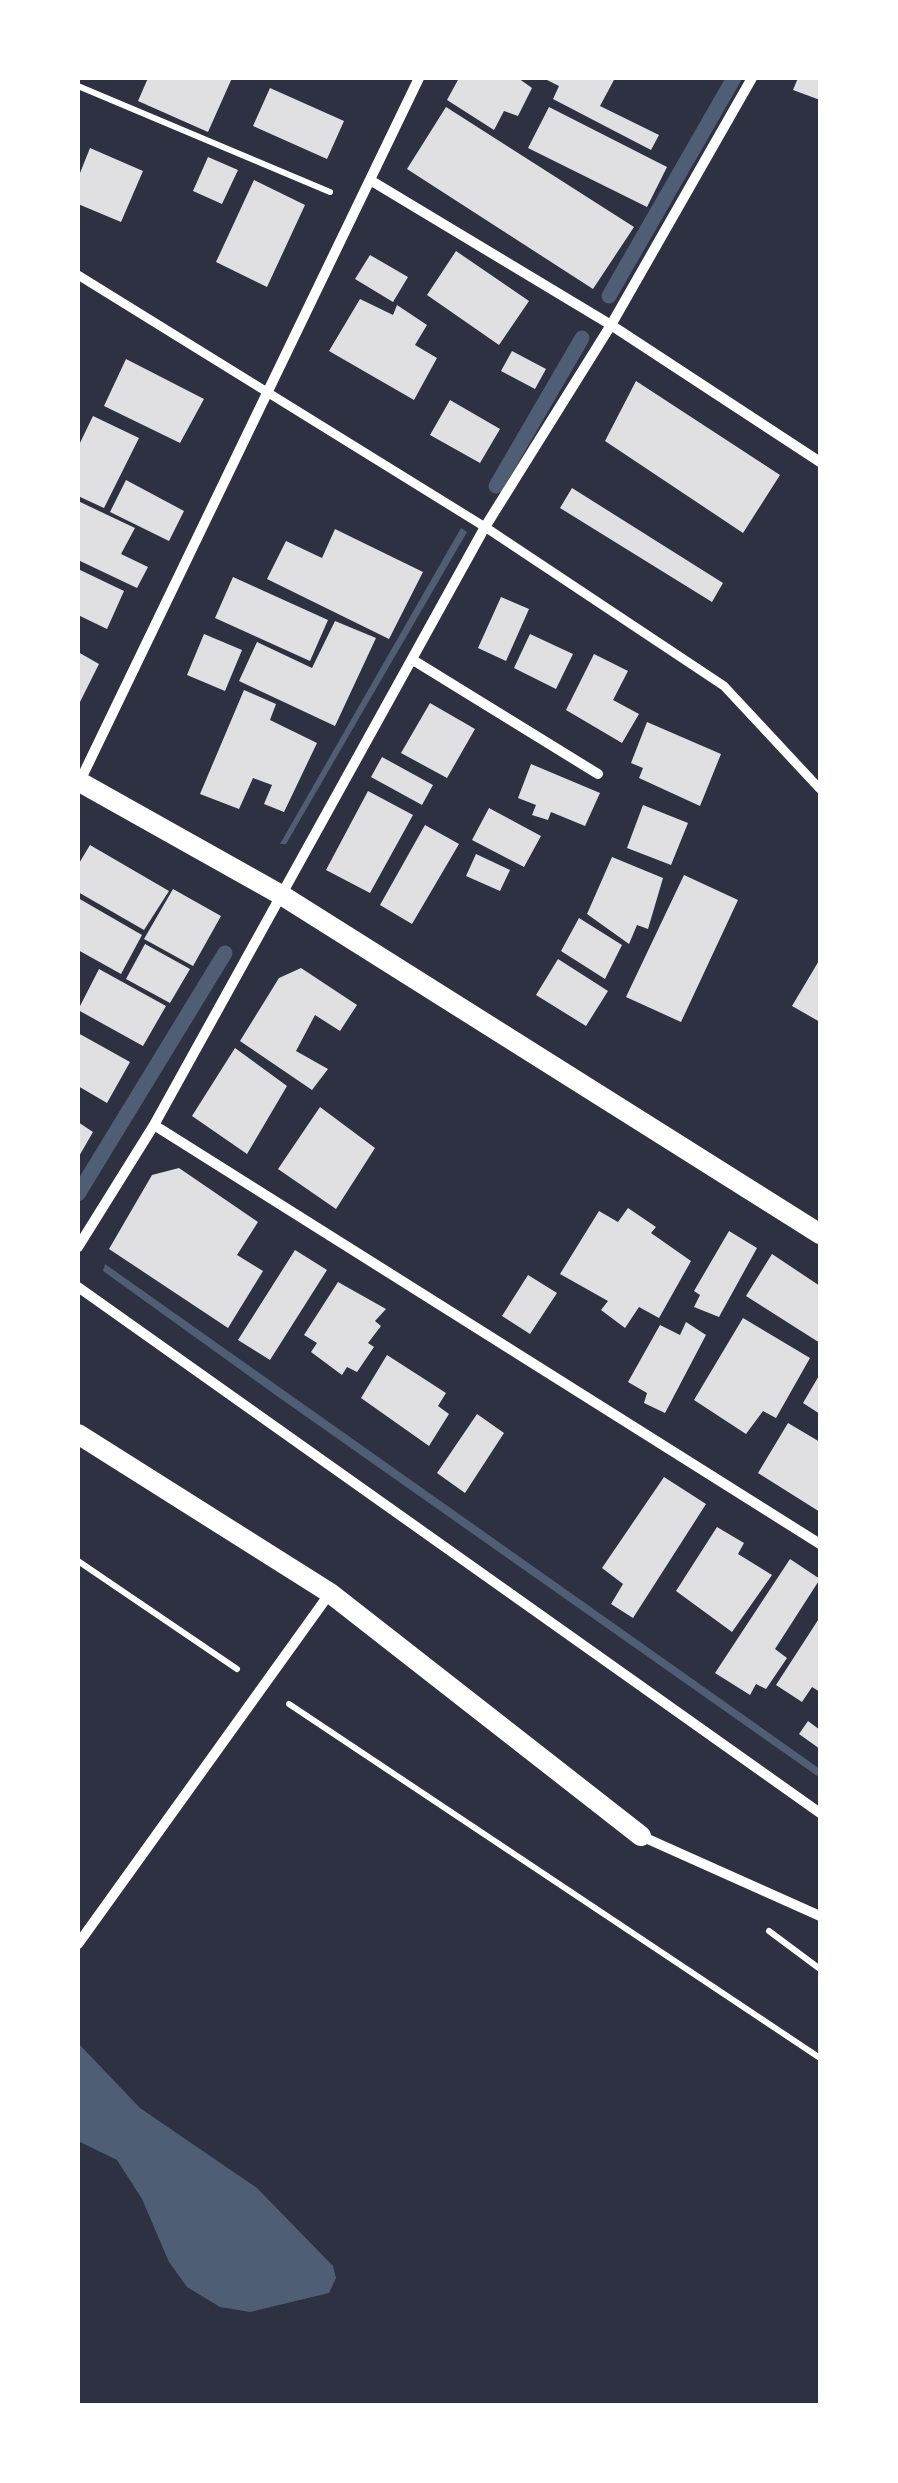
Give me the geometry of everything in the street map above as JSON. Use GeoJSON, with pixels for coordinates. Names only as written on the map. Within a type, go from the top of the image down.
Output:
{"type":"FeatureCollection","features":[{"type":"Feature","properties":{"kind":"main road"},"geometry":{"type":"LineString","coordinates":[[78,783],[283,896],[820,1234]]}},
{"type":"Feature","properties":{"kind":"main road"},"geometry":{"type":"LineString","coordinates":[[78,1434],[330,1593],[641,1836]]}},
{"type":"Feature","properties":{"kind":"street"},"geometry":{"type":"LineString","coordinates":[[78,783],[419,78]]}},
{"type":"Feature","properties":{"kind":"street"},"geometry":{"type":"LineString","coordinates":[[78,1247],[154,1124],[486,527],[611,325],[752,78]]}},
{"type":"Feature","properties":{"kind":"street"},"geometry":{"type":"LineString","coordinates":[[370,180],[611,325],[820,462]]}},
{"type":"Feature","properties":{"kind":"street"},"geometry":{"type":"LineString","coordinates":[[78,275],[486,527],[724,686],[820,788]]}},
{"type":"Feature","properties":{"kind":"street"},"geometry":{"type":"LineString","coordinates":[[413,660],[598,774]]}},
{"type":"Feature","properties":{"kind":"street"},"geometry":{"type":"LineString","coordinates":[[154,1124],[820,1544]]}},
{"type":"Feature","properties":{"kind":"street"},"geometry":{"type":"LineString","coordinates":[[78,1287],[820,1813]]}},
{"type":"Feature","properties":{"kind":"street"},"geometry":{"type":"LineString","coordinates":[[78,1944],[330,1593]]}},
{"type":"Feature","properties":{"kind":"street"},"geometry":{"type":"LineString","coordinates":[[641,1836],[820,1916]]}},
{"type":"Feature","properties":{"kind":"path"},"geometry":{"type":"LineString","coordinates":[[78,86],[358,204]]}},
{"type":"Feature","properties":{"kind":"path"},"geometry":{"type":"LineString","coordinates":[[78,1561],[254,1680]]}},
{"type":"Feature","properties":{"kind":"path"},"geometry":{"type":"LineString","coordinates":[[286,1702],[820,2058]]}},
{"type":"Feature","properties":{"kind":"water"},"geometry":{"type":"Polygon","coordinates":[[[461,528],[467,532],[286,844],[280,844],[461,528]]]}},
{"type":"Feature","properties":{"kind":"water"},"geometry":{"type":"Polygon","coordinates":[[[105,1264],[820,1769],[820,1778],[274,1394],[103,1271],[105,1264]]]}},
{"type":"Feature","properties":{"kind":"water"},"geometry":{"type":"Polygon","coordinates":[[[78,2043],[140,2108],[257,2188],[333,2266],[336,2278],[329,2293],[250,2312],[220,2307],[187,2287],[169,2262],[142,2199],[117,2160],[78,2141],[78,2043]]]}},
{"type":"Feature","properties":{"kind":"building"},"geometry":{"type":"Polygon","coordinates":[[[148,78],[232,78],[208,132],[138,101],[148,78]]]}},
{"type":"Feature","properties":{"kind":"building"},"geometry":{"type":"Polygon","coordinates":[[[459,78],[518,78],[532,88],[518,116],[504,111],[494,130],[447,100],[459,78]]]}},
{"type":"Feature","properties":{"kind":"building"},"geometry":{"type":"Polygon","coordinates":[[[543,78],[615,78],[600,106],[659,135],[651,150],[553,99],[559,86],[543,78]]]}},
{"type":"Feature","properties":{"kind":"building"},"geometry":{"type":"Polygon","coordinates":[[[798,78],[820,78],[820,100],[793,90],[798,78]]]}},
{"type":"Feature","properties":{"kind":"building"},"geometry":{"type":"Polygon","coordinates":[[[270,88],[344,121],[327,159],[253,126],[270,88]]]}},
{"type":"Feature","properties":{"kind":"building"},"geometry":{"type":"Polygon","coordinates":[[[446,107],[634,227],[593,289],[407,169],[446,107]]]}},
{"type":"Feature","properties":{"kind":"building"},"geometry":{"type":"Polygon","coordinates":[[[549,107],[667,167],[647,207],[528,148],[549,107]]]}},
{"type":"Feature","properties":{"kind":"building"},"geometry":{"type":"Polygon","coordinates":[[[90,148],[143,171],[121,222],[78,204],[78,178],[90,148]]]}},
{"type":"Feature","properties":{"kind":"building"},"geometry":{"type":"Polygon","coordinates":[[[208,157],[238,170],[222,204],[193,191],[208,157]]]}},
{"type":"Feature","properties":{"kind":"building"},"geometry":{"type":"Polygon","coordinates":[[[254,180],[305,205],[267,287],[216,262],[254,180]]]}},
{"type":"Feature","properties":{"kind":"building"},"geometry":{"type":"Polygon","coordinates":[[[456,251],[529,301],[499,345],[427,295],[456,251]]]}},
{"type":"Feature","properties":{"kind":"building"},"geometry":{"type":"Polygon","coordinates":[[[370,255],[408,277],[393,302],[355,279],[370,255]]]}},
{"type":"Feature","properties":{"kind":"building"},"geometry":{"type":"Polygon","coordinates":[[[360,299],[393,315],[397,305],[427,325],[415,345],[437,358],[414,400],[329,351],[360,299]]]}},
{"type":"Feature","properties":{"kind":"building"},"geometry":{"type":"Polygon","coordinates":[[[512,351],[546,369],[535,389],[501,371],[512,351]]]}},
{"type":"Feature","properties":{"kind":"building"},"geometry":{"type":"Polygon","coordinates":[[[126,359],[204,399],[180,443],[104,406],[126,359]]]}},
{"type":"Feature","properties":{"kind":"building"},"geometry":{"type":"Polygon","coordinates":[[[636,381],[780,475],[743,533],[605,441],[636,381]]]}},
{"type":"Feature","properties":{"kind":"building"},"geometry":{"type":"Polygon","coordinates":[[[450,400],[500,429],[480,463],[430,435],[450,400]]]}},
{"type":"Feature","properties":{"kind":"building"},"geometry":{"type":"Polygon","coordinates":[[[93,416],[139,438],[104,508],[78,496],[78,447],[93,416]]]}},
{"type":"Feature","properties":{"kind":"building"},"geometry":{"type":"Polygon","coordinates":[[[126,480],[184,511],[169,541],[110,512],[126,480]]]}},
{"type":"Feature","properties":{"kind":"building"},"geometry":{"type":"Polygon","coordinates":[[[572,488],[723,583],[712,602],[560,508],[572,488]]]}},
{"type":"Feature","properties":{"kind":"building"},"geometry":{"type":"Polygon","coordinates":[[[78,501],[135,528],[121,554],[148,567],[137,588],[78,560],[78,501]]]}},
{"type":"Feature","properties":{"kind":"building"},"geometry":{"type":"Polygon","coordinates":[[[335,529],[423,572],[389,639],[267,579],[286,541],[322,558],[335,529]]]}},
{"type":"Feature","properties":{"kind":"building"},"geometry":{"type":"Polygon","coordinates":[[[78,569],[124,591],[107,629],[78,615],[78,569]]]}},
{"type":"Feature","properties":{"kind":"building"},"geometry":{"type":"Polygon","coordinates":[[[233,577],[328,620],[310,661],[215,618],[233,577]]]}},
{"type":"Feature","properties":{"kind":"building"},"geometry":{"type":"Polygon","coordinates":[[[501,597],[529,609],[506,661],[478,648],[501,597]]]}},
{"type":"Feature","properties":{"kind":"building"},"geometry":{"type":"Polygon","coordinates":[[[335,621],[376,638],[335,726],[239,681],[257,642],[312,668],[335,621]]]}},
{"type":"Feature","properties":{"kind":"building"},"geometry":{"type":"Polygon","coordinates":[[[204,634],[242,650],[225,691],[187,675],[204,634]]]}},
{"type":"Feature","properties":{"kind":"building"},"geometry":{"type":"Polygon","coordinates":[[[530,634],[573,654],[556,689],[514,668],[530,634]]]}},
{"type":"Feature","properties":{"kind":"building"},"geometry":{"type":"Polygon","coordinates":[[[78,652],[99,664],[78,706],[78,652]]]}},
{"type":"Feature","properties":{"kind":"building"},"geometry":{"type":"Polygon","coordinates":[[[594,654],[628,671],[613,700],[639,714],[622,743],[566,710],[594,654]]]}},
{"type":"Feature","properties":{"kind":"building"},"geometry":{"type":"Polygon","coordinates":[[[244,690],[276,704],[270,720],[317,743],[284,812],[264,804],[272,785],[253,778],[239,809],[200,794],[244,690]]]}},
{"type":"Feature","properties":{"kind":"building"},"geometry":{"type":"Polygon","coordinates":[[[430,703],[475,729],[447,778],[401,753],[430,703]]]}},
{"type":"Feature","properties":{"kind":"building"},"geometry":{"type":"Polygon","coordinates":[[[647,722],[721,754],[700,806],[639,778],[643,768],[631,763],[647,722]]]}},
{"type":"Feature","properties":{"kind":"building"},"geometry":{"type":"Polygon","coordinates":[[[382,757],[433,785],[422,805],[371,777],[382,757]]]}},
{"type":"Feature","properties":{"kind":"building"},"geometry":{"type":"Polygon","coordinates":[[[531,764],[600,793],[585,826],[551,812],[548,820],[532,815],[536,805],[518,798],[531,764]]]}},
{"type":"Feature","properties":{"kind":"building"},"geometry":{"type":"Polygon","coordinates":[[[368,791],[413,815],[370,893],[326,870],[368,791]]]}},
{"type":"Feature","properties":{"kind":"building"},"geometry":{"type":"Polygon","coordinates":[[[643,805],[688,823],[671,865],[627,848],[643,805]]]}},
{"type":"Feature","properties":{"kind":"building"},"geometry":{"type":"Polygon","coordinates":[[[489,808],[541,836],[524,867],[472,840],[489,808]]]}},
{"type":"Feature","properties":{"kind":"building"},"geometry":{"type":"Polygon","coordinates":[[[425,825],[459,844],[412,924],[380,905],[425,825]]]}},
{"type":"Feature","properties":{"kind":"building"},"geometry":{"type":"Polygon","coordinates":[[[90,845],[169,891],[144,930],[78,892],[78,865],[90,845]]]}},
{"type":"Feature","properties":{"kind":"building"},"geometry":{"type":"Polygon","coordinates":[[[476,854],[510,870],[500,891],[466,876],[476,854]]]}},
{"type":"Feature","properties":{"kind":"building"},"geometry":{"type":"Polygon","coordinates":[[[612,857],[663,878],[648,929],[637,925],[629,944],[587,914],[612,857]]]}},
{"type":"Feature","properties":{"kind":"building"},"geometry":{"type":"Polygon","coordinates":[[[684,875],[738,900],[681,1022],[626,997],[684,875]]]}},
{"type":"Feature","properties":{"kind":"building"},"geometry":{"type":"Polygon","coordinates":[[[173,889],[221,916],[193,966],[144,939],[173,889]]]}},
{"type":"Feature","properties":{"kind":"building"},"geometry":{"type":"Polygon","coordinates":[[[78,898],[142,935],[121,974],[78,950],[78,898]]]}},
{"type":"Feature","properties":{"kind":"building"},"geometry":{"type":"Polygon","coordinates":[[[579,918],[622,945],[605,979],[561,951],[579,918]]]}},
{"type":"Feature","properties":{"kind":"building"},"geometry":{"type":"Polygon","coordinates":[[[145,944],[190,969],[170,1003],[126,979],[145,944]]]}},
{"type":"Feature","properties":{"kind":"building"},"geometry":{"type":"Polygon","coordinates":[[[558,959],[608,991],[586,1026],[536,995],[558,959]]]}},
{"type":"Feature","properties":{"kind":"building"},"geometry":{"type":"Polygon","coordinates":[[[820,959],[820,1022],[792,1006],[820,959]]]}},
{"type":"Feature","properties":{"kind":"building"},"geometry":{"type":"Polygon","coordinates":[[[301,968],[357,1005],[340,1031],[315,1015],[296,1051],[328,1069],[312,1090],[240,1041],[279,978],[301,968]]]}},
{"type":"Feature","properties":{"kind":"building"},"geometry":{"type":"Polygon","coordinates":[[[99,969],[166,1006],[143,1046],[78,1010],[99,969]]]}},
{"type":"Feature","properties":{"kind":"building"},"geometry":{"type":"Polygon","coordinates":[[[78,1033],[130,1062],[107,1103],[78,1086],[78,1033]]]}},
{"type":"Feature","properties":{"kind":"building"},"geometry":{"type":"Polygon","coordinates":[[[235,1048],[287,1086],[247,1154],[192,1116],[235,1048]]]}},
{"type":"Feature","properties":{"kind":"building"},"geometry":{"type":"Polygon","coordinates":[[[320,1107],[375,1148],[336,1209],[278,1169],[320,1107]]]}},
{"type":"Feature","properties":{"kind":"building"},"geometry":{"type":"Polygon","coordinates":[[[78,1122],[93,1132],[78,1158],[78,1122]]]}},
{"type":"Feature","properties":{"kind":"building"},"geometry":{"type":"Polygon","coordinates":[[[179,1168],[258,1222],[237,1255],[263,1271],[228,1328],[109,1249],[152,1175],[179,1168]]]}},
{"type":"Feature","properties":{"kind":"building"},"geometry":{"type":"Polygon","coordinates":[[[628,1208],[656,1227],[651,1233],[691,1261],[659,1318],[639,1307],[625,1328],[601,1310],[608,1301],[560,1274],[599,1211],[618,1222],[628,1208]]]}},
{"type":"Feature","properties":{"kind":"building"},"geometry":{"type":"Polygon","coordinates":[[[729,1231],[757,1248],[719,1317],[694,1307],[700,1295],[694,1291],[729,1231]]]}},
{"type":"Feature","properties":{"kind":"building"},"geometry":{"type":"Polygon","coordinates":[[[295,1250],[327,1270],[270,1360],[238,1340],[295,1250]]]}},
{"type":"Feature","properties":{"kind":"building"},"geometry":{"type":"Polygon","coordinates":[[[772,1254],[820,1286],[820,1343],[746,1296],[772,1254]]]}},
{"type":"Feature","properties":{"kind":"building"},"geometry":{"type":"Polygon","coordinates":[[[528,1275],[557,1293],[530,1334],[502,1316],[528,1275]]]}},
{"type":"Feature","properties":{"kind":"building"},"geometry":{"type":"Polygon","coordinates":[[[338,1282],[386,1309],[375,1321],[381,1326],[368,1343],[374,1347],[357,1372],[347,1367],[342,1375],[311,1352],[317,1343],[304,1335],[338,1282]]]}},
{"type":"Feature","properties":{"kind":"building"},"geometry":{"type":"Polygon","coordinates":[[[743,1318],[810,1358],[776,1418],[763,1411],[746,1434],[694,1400],[743,1318]]]}},
{"type":"Feature","properties":{"kind":"building"},"geometry":{"type":"Polygon","coordinates":[[[686,1322],[706,1335],[665,1413],[644,1403],[647,1393],[628,1382],[660,1325],[680,1335],[686,1322]]]}},
{"type":"Feature","properties":{"kind":"building"},"geometry":{"type":"Polygon","coordinates":[[[387,1355],[446,1393],[438,1406],[449,1414],[429,1446],[361,1398],[387,1355]]]}},
{"type":"Feature","properties":{"kind":"building"},"geometry":{"type":"Polygon","coordinates":[[[820,1374],[820,1414],[803,1403],[820,1374]]]}},
{"type":"Feature","properties":{"kind":"building"},"geometry":{"type":"Polygon","coordinates":[[[477,1414],[504,1433],[465,1493],[437,1473],[477,1414]]]}},
{"type":"Feature","properties":{"kind":"building"},"geometry":{"type":"Polygon","coordinates":[[[788,1423],[820,1442],[820,1512],[758,1473],[788,1423]]]}},
{"type":"Feature","properties":{"kind":"building"},"geometry":{"type":"Polygon","coordinates":[[[664,1477],[706,1504],[633,1618],[611,1604],[623,1584],[602,1568],[664,1477]]]}},
{"type":"Feature","properties":{"kind":"building"},"geometry":{"type":"Polygon","coordinates":[[[717,1527],[744,1543],[738,1554],[772,1575],[732,1632],[676,1591],[717,1527]]]}},
{"type":"Feature","properties":{"kind":"building"},"geometry":{"type":"Polygon","coordinates":[[[790,1559],[820,1579],[775,1649],[787,1658],[766,1689],[756,1684],[750,1695],[715,1673],[790,1559]]]}},
{"type":"Feature","properties":{"kind":"building"},"geometry":{"type":"Polygon","coordinates":[[[820,1617],[820,1692],[812,1687],[802,1702],[776,1685],[820,1617]]]}},
{"type":"Feature","properties":{"kind":"building"},"geometry":{"type":"Polygon","coordinates":[[[808,1721],[820,1730],[820,1749],[799,1734],[808,1721]]]}},
{"type":"Feature","properties":{"kind":"waterway"},"geometry":{"type":"LineString","coordinates":[[609,296],[734,78]]}},
{"type":"Feature","properties":{"kind":"waterway"},"geometry":{"type":"LineString","coordinates":[[496,486],[582,338]]}},
{"type":"Feature","properties":{"kind":"waterway"},"geometry":{"type":"LineString","coordinates":[[78,1194],[225,953]]}}]}
